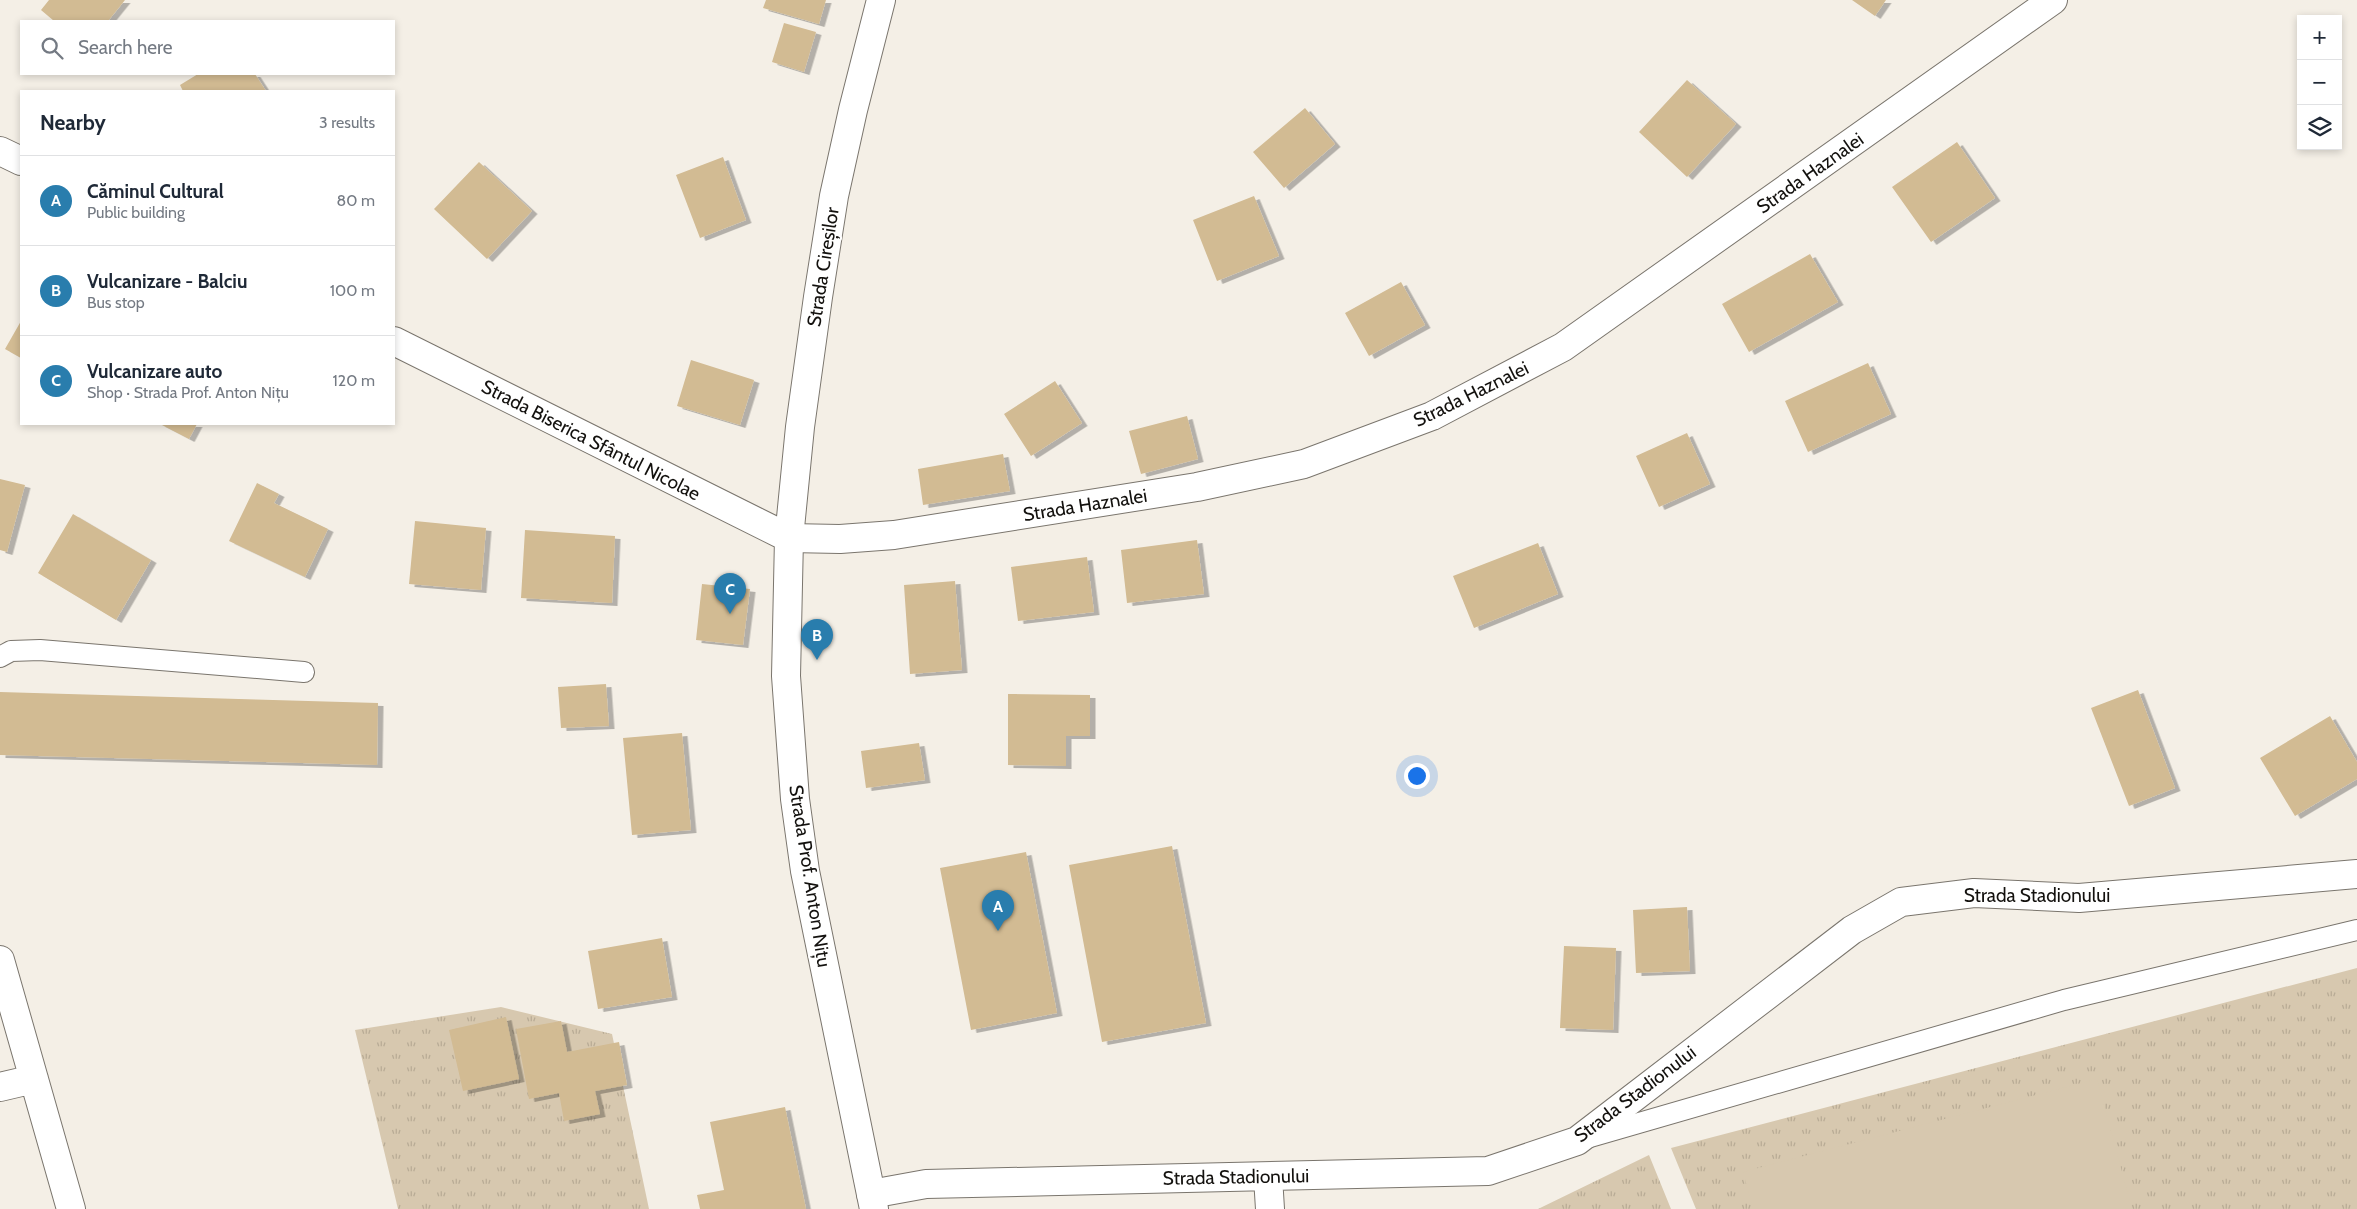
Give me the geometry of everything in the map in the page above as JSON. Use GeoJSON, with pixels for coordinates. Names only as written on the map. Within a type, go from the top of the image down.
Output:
{"type":"FeatureCollection","features":[{"type":"Feature","properties":{"kind":"street","name":"Strada Cireșilor"},"geometry":{"type":"LineString","coordinates":[[789,538],[800,427],[834,196],[881,0]]}},
{"type":"Feature","properties":{"kind":"street","name":"Strada Haznalei"},"geometry":{"type":"LineString","coordinates":[[789,538],[840,539],[894,535],[1197,488],[1304,464],[1432,416],[1563,348],[2053,0]]}},
{"type":"Feature","properties":{"kind":"street"},"geometry":{"type":"LineString","coordinates":[[0,151],[20,161]]}},
{"type":"Feature","properties":{"kind":"street","name":"Strada Biserica Sfântul Nicolae"},"geometry":{"type":"LineString","coordinates":[[395,341],[789,538]]}},
{"type":"Feature","properties":{"kind":"street","name":"Strada Prof. Anton Nițu"},"geometry":{"type":"LineString","coordinates":[[789,538],[786,676],[795,799],[805,871],[872,1202]]}},
{"type":"Feature","properties":{"kind":"street","name":"Strada Stadionului"},"geometry":{"type":"LineString","coordinates":[[872,1202],[926,1184],[1488,1171],[1577,1141],[1852,930],[1901,902],[1974,893],[2080,898],[2357,874]]}},
{"type":"Feature","properties":{"kind":"street"},"geometry":{"type":"LineString","coordinates":[[0,960],[71,1209]]}},
{"type":"Feature","properties":{"kind":"street"},"geometry":{"type":"LineString","coordinates":[[0,1087],[34,1079]]}},
{"type":"Feature","properties":{"kind":"street"},"geometry":{"type":"LineString","coordinates":[[1268,1177],[1270,1209]]}},
{"type":"Feature","properties":{"kind":"lane"},"geometry":{"type":"LineString","coordinates":[[0,657],[11,651],[40,650],[304,672]]}},
{"type":"Feature","properties":{"kind":"lane"},"geometry":{"type":"LineString","coordinates":[[1577,1141],[2064,1000],[2357,930]]}},
{"type":"Feature","properties":{"kind":"green space"},"geometry":{"type":"Polygon","coordinates":[[[2357,968],[2357,1209],[1696,1209],[1671,1148],[2357,968]]]}},
{"type":"Feature","properties":{"kind":"green space"},"geometry":{"type":"Polygon","coordinates":[[[501,1007],[612,1034],[649,1209],[398,1209],[355,1030],[501,1007]]]}},
{"type":"Feature","properties":{"kind":"green space"},"geometry":{"type":"Polygon","coordinates":[[[2097,1079],[2132,1209],[1753,1209],[1743,1172],[2097,1079]]]}},
{"type":"Feature","properties":{"kind":"green space"},"geometry":{"type":"Polygon","coordinates":[[[1649,1155],[1671,1209],[1538,1209],[1649,1155]]]}},
{"type":"Feature","properties":{"kind":"building"},"geometry":{"type":"Polygon","coordinates":[[[49,0],[125,0],[109,20],[53,20],[41,10],[49,0]]]}},
{"type":"Feature","properties":{"kind":"building"},"geometry":{"type":"Polygon","coordinates":[[[766,0],[826,0],[819,24],[763,8],[766,0]]]}},
{"type":"Feature","properties":{"kind":"building"},"geometry":{"type":"Polygon","coordinates":[[[1852,0],[1886,0],[1875,16],[1852,0]]]}},
{"type":"Feature","properties":{"kind":"building"},"geometry":{"type":"Polygon","coordinates":[[[784,23],[816,32],[804,72],[772,62],[784,23]]]}},
{"type":"Feature","properties":{"kind":"building"},"geometry":{"type":"Polygon","coordinates":[[[196,75],[256,75],[265,90],[182,90],[180,85],[196,75]]]}},
{"type":"Feature","properties":{"kind":"building"},"geometry":{"type":"Polygon","coordinates":[[[1687,80],[1736,124],[1687,177],[1639,132],[1687,80]]]}},
{"type":"Feature","properties":{"kind":"building"},"geometry":{"type":"Polygon","coordinates":[[[1305,108],[1335,144],[1284,188],[1253,152],[1305,108]]]}},
{"type":"Feature","properties":{"kind":"building"},"geometry":{"type":"Polygon","coordinates":[[[1957,142],[1995,198],[1931,242],[1892,187],[1957,142]]]}},
{"type":"Feature","properties":{"kind":"building"},"geometry":{"type":"Polygon","coordinates":[[[723,157],[746,220],[700,238],[676,175],[723,157]]]}},
{"type":"Feature","properties":{"kind":"building"},"geometry":{"type":"Polygon","coordinates":[[[479,162],[532,211],[487,259],[434,209],[479,162]]]}},
{"type":"Feature","properties":{"kind":"building"},"geometry":{"type":"Polygon","coordinates":[[[1254,196],[1279,256],[1217,281],[1193,220],[1254,196]]]}},
{"type":"Feature","properties":{"kind":"building"},"geometry":{"type":"Polygon","coordinates":[[[1810,254],[1838,302],[1749,352],[1722,304],[1810,254]]]}},
{"type":"Feature","properties":{"kind":"building"},"geometry":{"type":"Polygon","coordinates":[[[1401,282],[1425,325],[1369,356],[1345,313],[1401,282]]]}},
{"type":"Feature","properties":{"kind":"building"},"geometry":{"type":"Polygon","coordinates":[[[20,323],[20,357],[5,349],[20,323]]]}},
{"type":"Feature","properties":{"kind":"building"},"geometry":{"type":"Polygon","coordinates":[[[691,360],[754,380],[740,425],[677,406],[691,360]]]}},
{"type":"Feature","properties":{"kind":"building"},"geometry":{"type":"Polygon","coordinates":[[[1868,363],[1891,414],[1808,452],[1785,401],[1868,363]]]}},
{"type":"Feature","properties":{"kind":"building"},"geometry":{"type":"Polygon","coordinates":[[[1055,381],[1082,423],[1031,456],[1004,414],[1055,381]]]}},
{"type":"Feature","properties":{"kind":"building"},"geometry":{"type":"Polygon","coordinates":[[[1187,416],[1198,459],[1141,474],[1129,431],[1187,416]]]}},
{"type":"Feature","properties":{"kind":"building"},"geometry":{"type":"Polygon","coordinates":[[[162,425],[196,425],[189,439],[162,425]]]}},
{"type":"Feature","properties":{"kind":"building"},"geometry":{"type":"Polygon","coordinates":[[[1687,433],[1710,484],[1659,507],[1636,456],[1687,433]]]}},
{"type":"Feature","properties":{"kind":"building"},"geometry":{"type":"Polygon","coordinates":[[[1003,454],[1010,491],[923,505],[918,469],[1003,454]]]}},
{"type":"Feature","properties":{"kind":"building"},"geometry":{"type":"Polygon","coordinates":[[[0,479],[25,485],[7,552],[0,550],[0,479]]]}},
{"type":"Feature","properties":{"kind":"building"},"geometry":{"type":"Polygon","coordinates":[[[257,483],[279,494],[274,503],[328,529],[305,577],[229,541],[257,483]]]}},
{"type":"Feature","properties":{"kind":"building"},"geometry":{"type":"Polygon","coordinates":[[[73,514],[151,560],[116,620],[38,573],[73,514]]]}},
{"type":"Feature","properties":{"kind":"building"},"geometry":{"type":"Polygon","coordinates":[[[415,521],[486,528],[481,590],[409,584],[415,521]]]}},
{"type":"Feature","properties":{"kind":"building"},"geometry":{"type":"Polygon","coordinates":[[[525,530],[615,536],[612,603],[521,598],[525,530]]]}},
{"type":"Feature","properties":{"kind":"building"},"geometry":{"type":"Polygon","coordinates":[[[1197,540],[1204,594],[1127,603],[1121,550],[1197,540]]]}},
{"type":"Feature","properties":{"kind":"building"},"geometry":{"type":"Polygon","coordinates":[[[1538,543],[1558,594],[1474,628],[1453,576],[1538,543]]]}},
{"type":"Feature","properties":{"kind":"building"},"geometry":{"type":"Polygon","coordinates":[[[1087,557],[1094,612],[1018,621],[1011,567],[1087,557]]]}},
{"type":"Feature","properties":{"kind":"building"},"geometry":{"type":"Polygon","coordinates":[[[955,581],[962,670],[910,674],[904,585],[955,581]]]}},
{"type":"Feature","properties":{"kind":"building"},"geometry":{"type":"Polygon","coordinates":[[[702,584],[750,589],[743,645],[696,640],[702,584]]]}},
{"type":"Feature","properties":{"kind":"building"},"geometry":{"type":"Polygon","coordinates":[[[606,684],[609,726],[561,728],[558,687],[606,684]]]}},
{"type":"Feature","properties":{"kind":"building"},"geometry":{"type":"Polygon","coordinates":[[[2138,690],[2175,788],[2129,806],[2091,708],[2138,690]]]}},
{"type":"Feature","properties":{"kind":"building"},"geometry":{"type":"Polygon","coordinates":[[[0,692],[378,703],[377,765],[0,755],[0,692]]]}},
{"type":"Feature","properties":{"kind":"building"},"geometry":{"type":"Polygon","coordinates":[[[1008,694],[1090,695],[1090,736],[1066,736],[1066,766],[1008,765],[1008,694]]]}},
{"type":"Feature","properties":{"kind":"building"},"geometry":{"type":"Polygon","coordinates":[[[2330,716],[2357,762],[2357,779],[2295,816],[2260,758],[2330,716]]]}},
{"type":"Feature","properties":{"kind":"building"},"geometry":{"type":"Polygon","coordinates":[[[682,733],[691,830],[632,835],[623,738],[682,733]]]}},
{"type":"Feature","properties":{"kind":"building"},"geometry":{"type":"Polygon","coordinates":[[[919,743],[925,780],[866,788],[861,751],[919,743]]]}},
{"type":"Feature","properties":{"kind":"building"},"geometry":{"type":"Polygon","coordinates":[[[1172,846],[1206,1023],[1102,1042],[1069,865],[1172,846]]]}},
{"type":"Feature","properties":{"kind":"building"},"geometry":{"type":"Polygon","coordinates":[[[1026,852],[1057,1013],[971,1030],[940,868],[1026,852]]]}},
{"type":"Feature","properties":{"kind":"building"},"geometry":{"type":"Polygon","coordinates":[[[1687,907],[1690,971],[1636,973],[1633,910],[1687,907]]]}},
{"type":"Feature","properties":{"kind":"building"},"geometry":{"type":"Polygon","coordinates":[[[662,938],[672,997],[598,1009],[588,951],[662,938]]]}},
{"type":"Feature","properties":{"kind":"building"},"geometry":{"type":"Polygon","coordinates":[[[1564,946],[1616,948],[1613,1030],[1560,1028],[1564,946]]]}},
{"type":"Feature","properties":{"kind":"building"},"geometry":{"type":"Polygon","coordinates":[[[506,1017],[519,1079],[463,1091],[449,1030],[506,1017]]]}},
{"type":"Feature","properties":{"kind":"building"},"geometry":{"type":"Polygon","coordinates":[[[561,1021],[567,1052],[619,1042],[627,1085],[595,1091],[600,1114],[564,1121],[559,1093],[529,1099],[516,1029],[561,1021]]]}},
{"type":"Feature","properties":{"kind":"building"},"geometry":{"type":"Polygon","coordinates":[[[785,1107],[806,1209],[700,1209],[697,1195],[724,1190],[710,1122],[785,1107]]]}},
{"type":"Feature","properties":{"kind":"place","name":"Vulcanizare auto"},"geometry":{"type":"Point","coordinates":[730,614]}},
{"type":"Feature","properties":{"kind":"place","name":"Vulcanizare - Balciu"},"geometry":{"type":"Point","coordinates":[817,660]}},
{"type":"Feature","properties":{"kind":"place","name":"Căminul Cultural"},"geometry":{"type":"Point","coordinates":[998,931]}}]}
